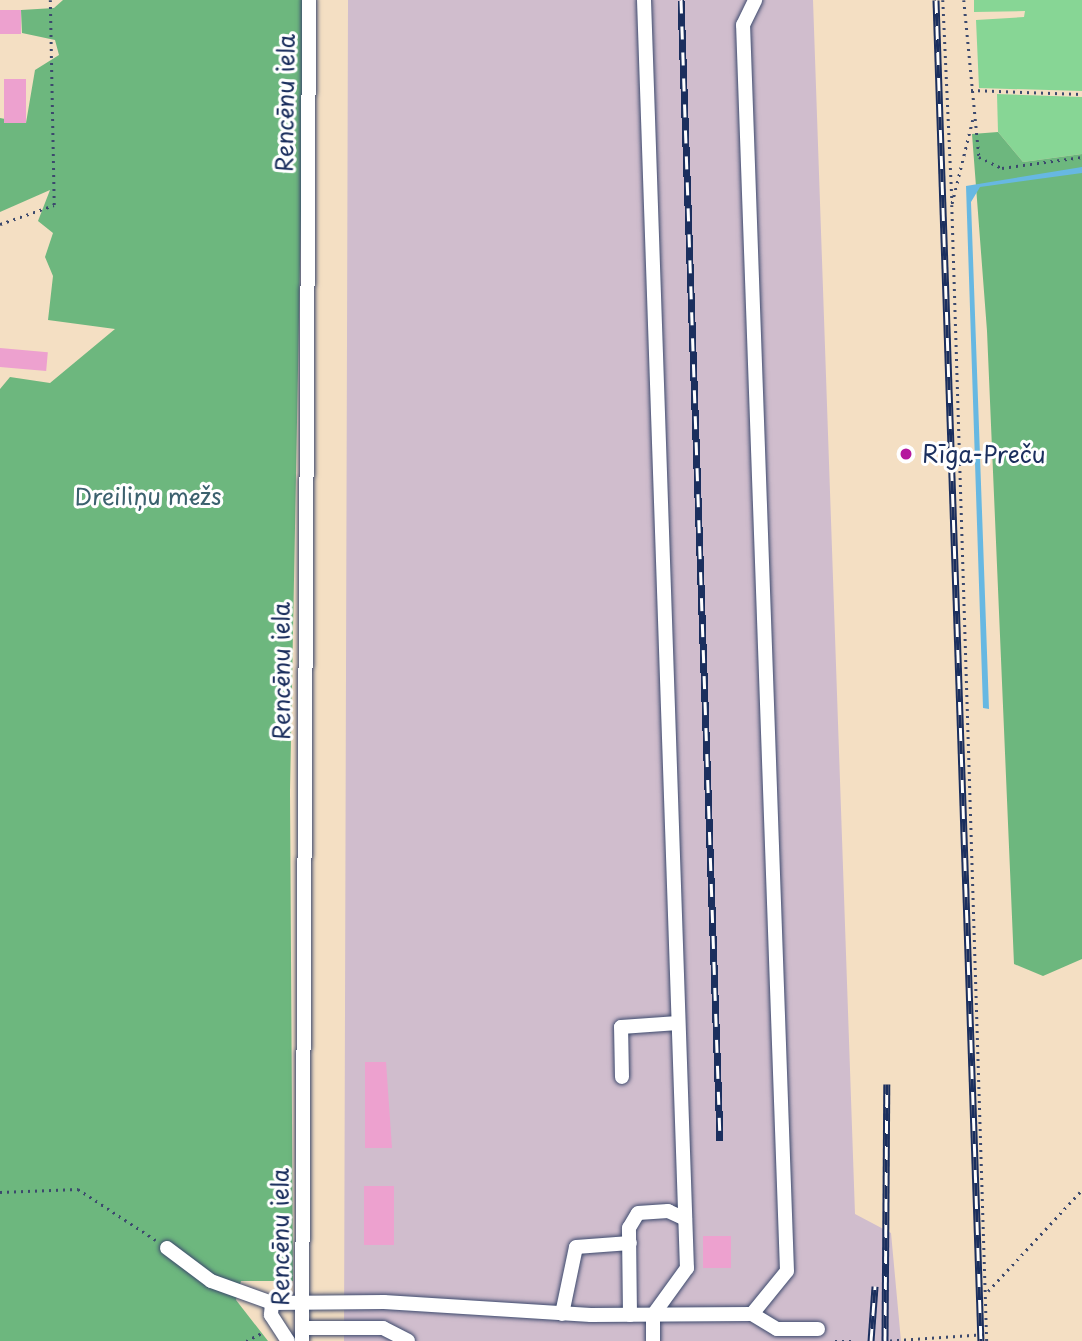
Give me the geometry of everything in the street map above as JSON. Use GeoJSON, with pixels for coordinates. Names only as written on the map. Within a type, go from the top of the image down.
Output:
{"type":"FeatureCollection","features":[{"type":"Feature","properties":{"kind":"street","name":"Rencēnu iela"},"geometry":{"type":"LineString","coordinates":[[302,1334],[309,0]]}},
{"type":"Feature","properties":{"kind":"street"},"geometry":{"type":"LineString","coordinates":[[644,0],[687,1268],[653,1315],[653,1341]]}},
{"type":"Feature","properties":{"kind":"street"},"geometry":{"type":"LineString","coordinates":[[752,1314],[787,1271],[791,1243],[743,26],[755,0]]}},
{"type":"Feature","properties":{"kind":"street"},"geometry":{"type":"LineString","coordinates":[[622,1077],[621,1027],[678,1023]]}},
{"type":"Feature","properties":{"kind":"street"},"geometry":{"type":"LineString","coordinates":[[630,1315],[630,1243],[638,1213],[668,1211],[685,1219]]}},
{"type":"Feature","properties":{"kind":"street"},"geometry":{"type":"LineString","coordinates":[[562,1314],[576,1247],[630,1243]]}},
{"type":"Feature","properties":{"kind":"street"},"geometry":{"type":"LineString","coordinates":[[167,1248],[211,1281],[272,1303],[302,1300],[562,1314],[752,1314],[777,1329],[818,1329]]}},
{"type":"Feature","properties":{"kind":"street"},"geometry":{"type":"LineString","coordinates":[[272,1303],[276,1321],[288,1341]]}},
{"type":"Feature","properties":{"kind":"street"},"geometry":{"type":"LineString","coordinates":[[302,1334],[383,1328],[408,1341]]}},
{"type":"Feature","properties":{"kind":"path"},"geometry":{"type":"LineString","coordinates":[[0,224],[54,205],[50,0]]}},
{"type":"Feature","properties":{"kind":"path"},"geometry":{"type":"LineString","coordinates":[[943,0],[952,205],[987,1341]]}},
{"type":"Feature","properties":{"kind":"path"},"geometry":{"type":"LineString","coordinates":[[964,0],[973,120],[987,164],[1082,157]]}},
{"type":"Feature","properties":{"kind":"path"},"geometry":{"type":"LineString","coordinates":[[971,90],[1082,94]]}},
{"type":"Feature","properties":{"kind":"path"},"geometry":{"type":"LineString","coordinates":[[952,205],[973,120]]}},
{"type":"Feature","properties":{"kind":"path"},"geometry":{"type":"LineString","coordinates":[[0,1192],[78,1189],[167,1248]]}},
{"type":"Feature","properties":{"kind":"path"},"geometry":{"type":"LineString","coordinates":[[986,1292],[1082,1190]]}},
{"type":"Feature","properties":{"kind":"path"},"geometry":{"type":"LineString","coordinates":[[246,1341],[276,1321]]}},
{"type":"Feature","properties":{"kind":"path"},"geometry":{"type":"LineString","coordinates":[[883,1341],[987,1334]]}},
{"type":"Feature","properties":{"kind":"path"},"geometry":{"type":"LineString","coordinates":[[835,1341],[854,1341]]}},
{"type":"Feature","properties":{"kind":"shaded area"},"geometry":{"type":"Polygon","coordinates":[[[348,0],[813,0],[855,1214],[891,1233],[901,1341],[344,1341],[348,0]]]}},
{"type":"Feature","properties":{"kind":"green space","name":"Dreiliņu mežs"},"geometry":{"type":"Polygon","coordinates":[[[63,0],[305,0],[290,791],[293,1281],[241,1281],[236,1300],[268,1341],[0,1341],[0,389],[10,377],[50,383],[115,329],[48,320],[53,276],[45,257],[53,233],[38,221],[50,190],[0,212],[0,118],[26,123],[35,70],[59,55],[55,40],[22,33],[21,10],[54,8],[63,0]]]}},
{"type":"Feature","properties":{"kind":"green space"},"geometry":{"type":"Polygon","coordinates":[[[974,0],[1082,0],[1082,91],[979,88],[976,20],[1024,17],[1025,11],[974,12],[974,0]]]}},
{"type":"Feature","properties":{"kind":"green space"},"geometry":{"type":"Polygon","coordinates":[[[997,94],[1082,97],[1082,154],[1023,162],[998,132],[997,94]]]}},
{"type":"Feature","properties":{"kind":"green space"},"geometry":{"type":"Polygon","coordinates":[[[998,132],[1023,162],[1082,154],[1082,959],[1043,976],[1014,964],[987,331],[972,134],[998,132]]]}},
{"type":"Feature","properties":{"kind":"water"},"geometry":{"type":"Polygon","coordinates":[[[1082,167],[1082,173],[980,187],[971,202],[989,709],[983,708],[966,186],[1082,167]]]}},
{"type":"Feature","properties":{"kind":"building"},"geometry":{"type":"Polygon","coordinates":[[[0,10],[21,10],[21,34],[0,34],[0,10]]]}},
{"type":"Feature","properties":{"kind":"building"},"geometry":{"type":"Polygon","coordinates":[[[4,79],[26,79],[26,123],[4,123],[4,79]]]}},
{"type":"Feature","properties":{"kind":"building"},"geometry":{"type":"Polygon","coordinates":[[[0,348],[48,352],[46,371],[0,367],[0,348]]]}},
{"type":"Feature","properties":{"kind":"building"},"geometry":{"type":"Polygon","coordinates":[[[365,1062],[386,1062],[392,1148],[365,1148],[365,1062]]]}},
{"type":"Feature","properties":{"kind":"building"},"geometry":{"type":"Polygon","coordinates":[[[364,1186],[394,1186],[394,1245],[364,1245],[364,1186]]]}},
{"type":"Feature","properties":{"kind":"building"},"geometry":{"type":"Polygon","coordinates":[[[703,1236],[731,1236],[731,1268],[703,1268],[703,1236]]]}},
{"type":"Feature","properties":{"kind":"railway"},"geometry":{"type":"LineString","coordinates":[[681,0],[720,1140]]}},
{"type":"Feature","properties":{"kind":"railway"},"geometry":{"type":"LineString","coordinates":[[936,0],[981,1341]]}},
{"type":"Feature","properties":{"kind":"railway"},"geometry":{"type":"LineString","coordinates":[[885,1341],[887,1084]]}},
{"type":"Feature","properties":{"kind":"railway"},"geometry":{"type":"LineString","coordinates":[[871,1341],[875,1286]]}},
{"type":"Feature","properties":{"kind":"place","name":"Rīga-Preču"},"geometry":{"type":"Point","coordinates":[906,454]}}]}
